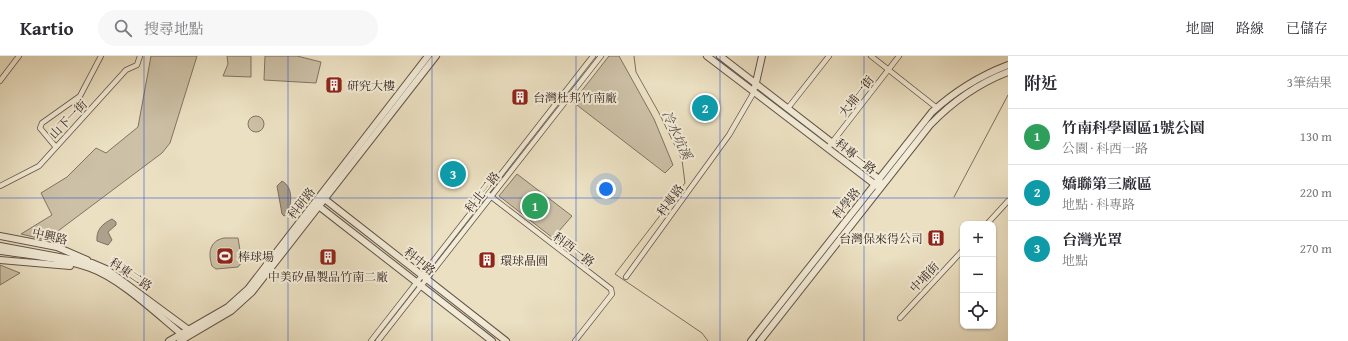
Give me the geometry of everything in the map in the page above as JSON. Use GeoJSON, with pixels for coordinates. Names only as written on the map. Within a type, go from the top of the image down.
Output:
{"type":"FeatureCollection","features":[{"type":"Feature","properties":{"kind":"street"},"geometry":{"type":"LineString","coordinates":[[0,81],[18,56]]}},
{"type":"Feature","properties":{"kind":"street"},"geometry":{"type":"LineString","coordinates":[[55,146],[40,128],[42,123],[80,96],[101,56]]}},
{"type":"Feature","properties":{"kind":"street","name":"山下一街"},"geometry":{"type":"LineString","coordinates":[[1,185],[39,166],[55,146],[126,70],[138,65],[140,56]]}},
{"type":"Feature","properties":{"kind":"street","name":"科研路"},"geometry":{"type":"LineString","coordinates":[[169,341],[184,336],[231,311],[252,292],[428,56]]}},
{"type":"Feature","properties":{"kind":"street","name":"科研路"},"geometry":{"type":"LineString","coordinates":[[322,197],[436,56]]}},
{"type":"Feature","properties":{"kind":"street","name":"科北二路"},"geometry":{"type":"LineString","coordinates":[[424,278],[486,193],[593,56]]}},
{"type":"Feature","properties":{"kind":"street","name":"科北二路"},"geometry":{"type":"LineString","coordinates":[[371,341],[490,197],[601,56]]}},
{"type":"Feature","properties":{"kind":"street","name":"科專一路"},"geometry":{"type":"LineString","coordinates":[[707,56],[754,92],[830,145],[879,179],[882,187],[874,186],[830,145],[788,108],[720,56]]}},
{"type":"Feature","properties":{"kind":"street"},"geometry":{"type":"LineString","coordinates":[[754,92],[762,56]]}},
{"type":"Feature","properties":{"kind":"street"},"geometry":{"type":"LineString","coordinates":[[788,108],[830,56]]}},
{"type":"Feature","properties":{"kind":"street"},"geometry":{"type":"LineString","coordinates":[[871,56],[937,108]]}},
{"type":"Feature","properties":{"kind":"street","name":"大埔一街"},"geometry":{"type":"LineString","coordinates":[[830,145],[899,56]]}},
{"type":"Feature","properties":{"kind":"street","name":"科學路"},"geometry":{"type":"LineString","coordinates":[[760,341],[879,179],[937,108],[965,85],[983,75],[1008,65]]}},
{"type":"Feature","properties":{"kind":"street","name":"科學路"},"geometry":{"type":"LineString","coordinates":[[751,341],[882,187],[930,125],[950,105],[979,85],[1008,72]]}},
{"type":"Feature","properties":{"kind":"street","name":"科專路"},"geometry":{"type":"LineString","coordinates":[[626,277],[729,135],[754,92]]}},
{"type":"Feature","properties":{"kind":"street","name":"科西一路"},"geometry":{"type":"LineString","coordinates":[[486,193],[612,291],[575,341]]}},
{"type":"Feature","properties":{"kind":"street","name":"科中路"},"geometry":{"type":"LineString","coordinates":[[322,197],[506,341]]}},
{"type":"Feature","properties":{"kind":"street"},"geometry":{"type":"LineString","coordinates":[[990,221],[1008,201]]}},
{"type":"Feature","properties":{"kind":"street","name":"科中路"},"geometry":{"type":"LineString","coordinates":[[317,204],[492,341]]}},
{"type":"Feature","properties":{"kind":"street","name":"中興路"},"geometry":{"type":"LineString","coordinates":[[0,236],[57,247],[80,255],[91,265]]}},
{"type":"Feature","properties":{"kind":"street","name":"科東二路"},"geometry":{"type":"LineString","coordinates":[[0,246],[10,250],[91,265],[122,283],[191,332]]}},
{"type":"Feature","properties":{"kind":"street","name":"科東二路"},"geometry":{"type":"LineString","coordinates":[[0,251],[10,250]]}},
{"type":"Feature","properties":{"kind":"street","name":"中埔街"},"geometry":{"type":"LineString","coordinates":[[900,318],[960,253]]}},
{"type":"Feature","properties":{"kind":"street"},"geometry":{"type":"LineString","coordinates":[[0,260],[91,265]]}},
{"type":"Feature","properties":{"kind":"street","name":"科北二路"},"geometry":{"type":"LineString","coordinates":[[378,341],[419,284]]}},
{"type":"Feature","properties":{"kind":"street","name":"科東二路"},"geometry":{"type":"LineString","coordinates":[[144,299],[184,336]]}},
{"type":"Feature","properties":{"kind":"street","name":"科研路"},"geometry":{"type":"LineString","coordinates":[[180,341],[184,336]]}},
{"type":"Feature","properties":{"kind":"shaded area"},"geometry":{"type":"Polygon","coordinates":[[[151,56],[197,56],[170,143],[162,153],[46,240],[21,234],[52,215],[41,193],[67,177],[96,148],[106,153],[138,127],[151,56]]]}},
{"type":"Feature","properties":{"kind":"shaded area"},"geometry":{"type":"Polygon","coordinates":[[[227,56],[251,56],[251,77],[223,76],[228,64],[227,56]]]}},
{"type":"Feature","properties":{"kind":"shaded area"},"geometry":{"type":"Polygon","coordinates":[[[265,56],[297,56],[321,62],[316,83],[264,80],[265,56]]]}},
{"type":"Feature","properties":{"kind":"shaded area"},"geometry":{"type":"Polygon","coordinates":[[[609,56],[619,56],[654,119],[673,165],[665,173],[573,102],[609,56]]]}},
{"type":"Feature","properties":{"kind":"shaded area"},"geometry":{"type":"Polygon","coordinates":[[[253,116],[259,116],[264,121],[262,130],[259,132],[253,132],[248,127],[248,121],[253,116]]]}},
{"type":"Feature","properties":{"kind":"shaded area"},"geometry":{"type":"Polygon","coordinates":[[[517,174],[572,216],[553,238],[499,196],[517,174]]]}},
{"type":"Feature","properties":{"kind":"shaded area"},"geometry":{"type":"Polygon","coordinates":[[[282,181],[286,184],[291,196],[288,214],[284,216],[282,214],[277,186],[282,181]]]}},
{"type":"Feature","properties":{"kind":"shaded area"},"geometry":{"type":"Polygon","coordinates":[[[112,219],[116,222],[116,225],[108,232],[112,240],[108,245],[97,241],[100,228],[112,219]]]}},
{"type":"Feature","properties":{"kind":"shaded area","name":"棒球場"},"geometry":{"type":"Polygon","coordinates":[[[224,238],[238,238],[242,262],[238,267],[216,269],[212,266],[210,257],[211,249],[215,242],[224,238]]]}},
{"type":"Feature","properties":{"kind":"shaded area"},"geometry":{"type":"Polygon","coordinates":[[[0,265],[20,273],[0,285],[0,265]]]}},
{"type":"Feature","properties":{"kind":"waterway","name":"冷水坑溪"},"geometry":{"type":"LineString","coordinates":[[634,56],[636,72],[659,113],[682,160],[685,183],[615,274],[702,333],[708,341]]}},
{"type":"Feature","properties":{"kind":"waterway"},"geometry":{"type":"LineString","coordinates":[[954,197],[1008,95]]}},
{"type":"Feature","properties":{"kind":"place","name":"研究大樓"},"geometry":{"type":"Point","coordinates":[334,85]}},
{"type":"Feature","properties":{"kind":"place","name":"台灣杜邦竹南廠"},"geometry":{"type":"Point","coordinates":[520,97]}},
{"type":"Feature","properties":{"kind":"place","name":"嬌聯第三廠區"},"geometry":{"type":"Point","coordinates":[705,108]}},
{"type":"Feature","properties":{"kind":"place","name":"台灣光罩"},"geometry":{"type":"Point","coordinates":[453,174]}},
{"type":"Feature","properties":{"kind":"place","name":"竹南科學園區1號公園"},"geometry":{"type":"Point","coordinates":[535,206]}},
{"type":"Feature","properties":{"kind":"place","name":"台灣保來得公司"},"geometry":{"type":"Point","coordinates":[936,238]}},
{"type":"Feature","properties":{"kind":"place","name":"棒球場"},"geometry":{"type":"Point","coordinates":[225,256]}},
{"type":"Feature","properties":{"kind":"place","name":"中美矽晶製品竹南二廠"},"geometry":{"type":"Point","coordinates":[328,257]}},
{"type":"Feature","properties":{"kind":"place","name":"環球晶圓"},"geometry":{"type":"Point","coordinates":[487,260]}}]}
